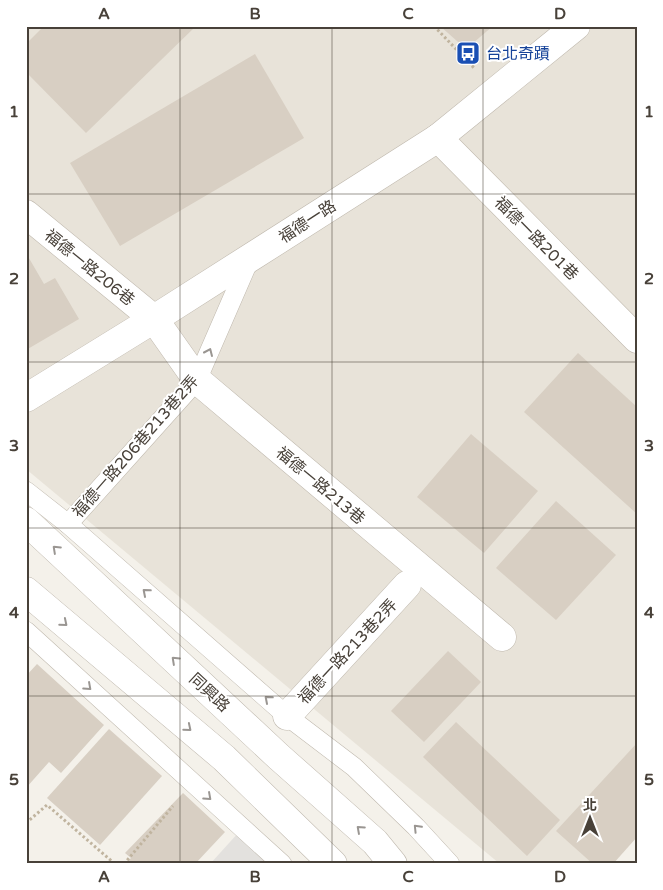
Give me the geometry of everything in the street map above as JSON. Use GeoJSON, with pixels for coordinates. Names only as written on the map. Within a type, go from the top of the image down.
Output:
{"type":"FeatureCollection","features":[{"type":"Feature","properties":{"kind":"street","name":"福德一路"},"geometry":{"type":"LineString","coordinates":[[26,398],[154,319],[438,138],[576,26]]}},
{"type":"Feature","properties":{"kind":"street","name":"福德一路201巷"},"geometry":{"type":"LineString","coordinates":[[438,138],[637,339]]}},
{"type":"Feature","properties":{"kind":"street","name":"福德一路206巷"},"geometry":{"type":"LineString","coordinates":[[26,214],[154,319]]}},
{"type":"Feature","properties":{"kind":"street","name":"福德一路213巷"},"geometry":{"type":"LineString","coordinates":[[154,319],[197,380],[502,638]]}},
{"type":"Feature","properties":{"kind":"street","name":"同興路"},"geometry":{"type":"LineString","coordinates":[[26,521],[279,757],[375,842],[393,864]]}},
{"type":"Feature","properties":{"kind":"street","name":"福德一路213巷2弄"},"geometry":{"type":"LineString","coordinates":[[287,716],[407,585]]}},
{"type":"Feature","properties":{"kind":"street"},"geometry":{"type":"LineString","coordinates":[[26,591],[224,758],[334,864]]}},
{"type":"Feature","properties":{"kind":"lane","name":"福德一路206巷213巷2弄"},"geometry":{"type":"LineString","coordinates":[[68,524],[197,380],[250,258]]}},
{"type":"Feature","properties":{"kind":"lane"},"geometry":{"type":"LineString","coordinates":[[26,491],[68,524],[287,716],[354,767],[416,827],[450,864]]}},
{"type":"Feature","properties":{"kind":"lane"},"geometry":{"type":"LineString","coordinates":[[26,631],[282,864]]}},
{"type":"Feature","properties":{"kind":"path"},"geometry":{"type":"LineString","coordinates":[[434,26],[496,91]]}},
{"type":"Feature","properties":{"kind":"path"},"geometry":{"type":"LineString","coordinates":[[26,823],[47,805],[115,864]]}},
{"type":"Feature","properties":{"kind":"path"},"geometry":{"type":"LineString","coordinates":[[124,864],[173,806]]}},
{"type":"Feature","properties":{"kind":"shaded area"},"geometry":{"type":"Polygon","coordinates":[[[26,26],[637,26],[637,837],[611,864],[500,864],[26,469],[26,26]]]}},
{"type":"Feature","properties":{"kind":"shaded area"},"geometry":{"type":"Polygon","coordinates":[[[239,832],[270,864],[210,864],[239,832]]]}},
{"type":"Feature","properties":{"kind":"building"},"geometry":{"type":"Polygon","coordinates":[[[44,26],[196,26],[86,133],[26,72],[26,44],[44,26]]]}},
{"type":"Feature","properties":{"kind":"building"},"geometry":{"type":"Polygon","coordinates":[[[440,26],[493,26],[466,49],[440,26]]]}},
{"type":"Feature","properties":{"kind":"building"},"geometry":{"type":"Polygon","coordinates":[[[255,54],[304,138],[120,246],[70,163],[255,54]]]}},
{"type":"Feature","properties":{"kind":"building"},"geometry":{"type":"Polygon","coordinates":[[[26,253],[44,284],[55,278],[79,319],[26,350],[26,253]]]}},
{"type":"Feature","properties":{"kind":"building"},"geometry":{"type":"Polygon","coordinates":[[[578,353],[637,407],[637,514],[524,412],[578,353]]]}},
{"type":"Feature","properties":{"kind":"building"},"geometry":{"type":"Polygon","coordinates":[[[471,434],[538,491],[484,553],[417,497],[471,434]]]}},
{"type":"Feature","properties":{"kind":"building"},"geometry":{"type":"Polygon","coordinates":[[[556,501],[616,555],[556,620],[496,568],[556,501]]]}},
{"type":"Feature","properties":{"kind":"building"},"geometry":{"type":"Polygon","coordinates":[[[448,651],[481,682],[424,742],[391,711],[448,651]]]}},
{"type":"Feature","properties":{"kind":"building"},"geometry":{"type":"Polygon","coordinates":[[[37,664],[104,725],[61,773],[49,762],[26,788],[26,676],[37,664]]]}},
{"type":"Feature","properties":{"kind":"building"},"geometry":{"type":"Polygon","coordinates":[[[456,722],[560,820],[527,856],[423,757],[456,722]]]}},
{"type":"Feature","properties":{"kind":"building"},"geometry":{"type":"Polygon","coordinates":[[[109,729],[162,776],[100,845],[47,798],[109,729]]]}},
{"type":"Feature","properties":{"kind":"building"},"geometry":{"type":"Polygon","coordinates":[[[637,743],[637,837],[613,864],[593,864],[556,831],[637,743]]]}},
{"type":"Feature","properties":{"kind":"building"},"geometry":{"type":"Polygon","coordinates":[[[183,793],[225,832],[195,864],[125,864],[131,858],[125,853],[183,793]]]}},
{"type":"Feature","properties":{"kind":"place","name":"台北奇蹟"},"geometry":{"type":"Point","coordinates":[468,53]}}]}
